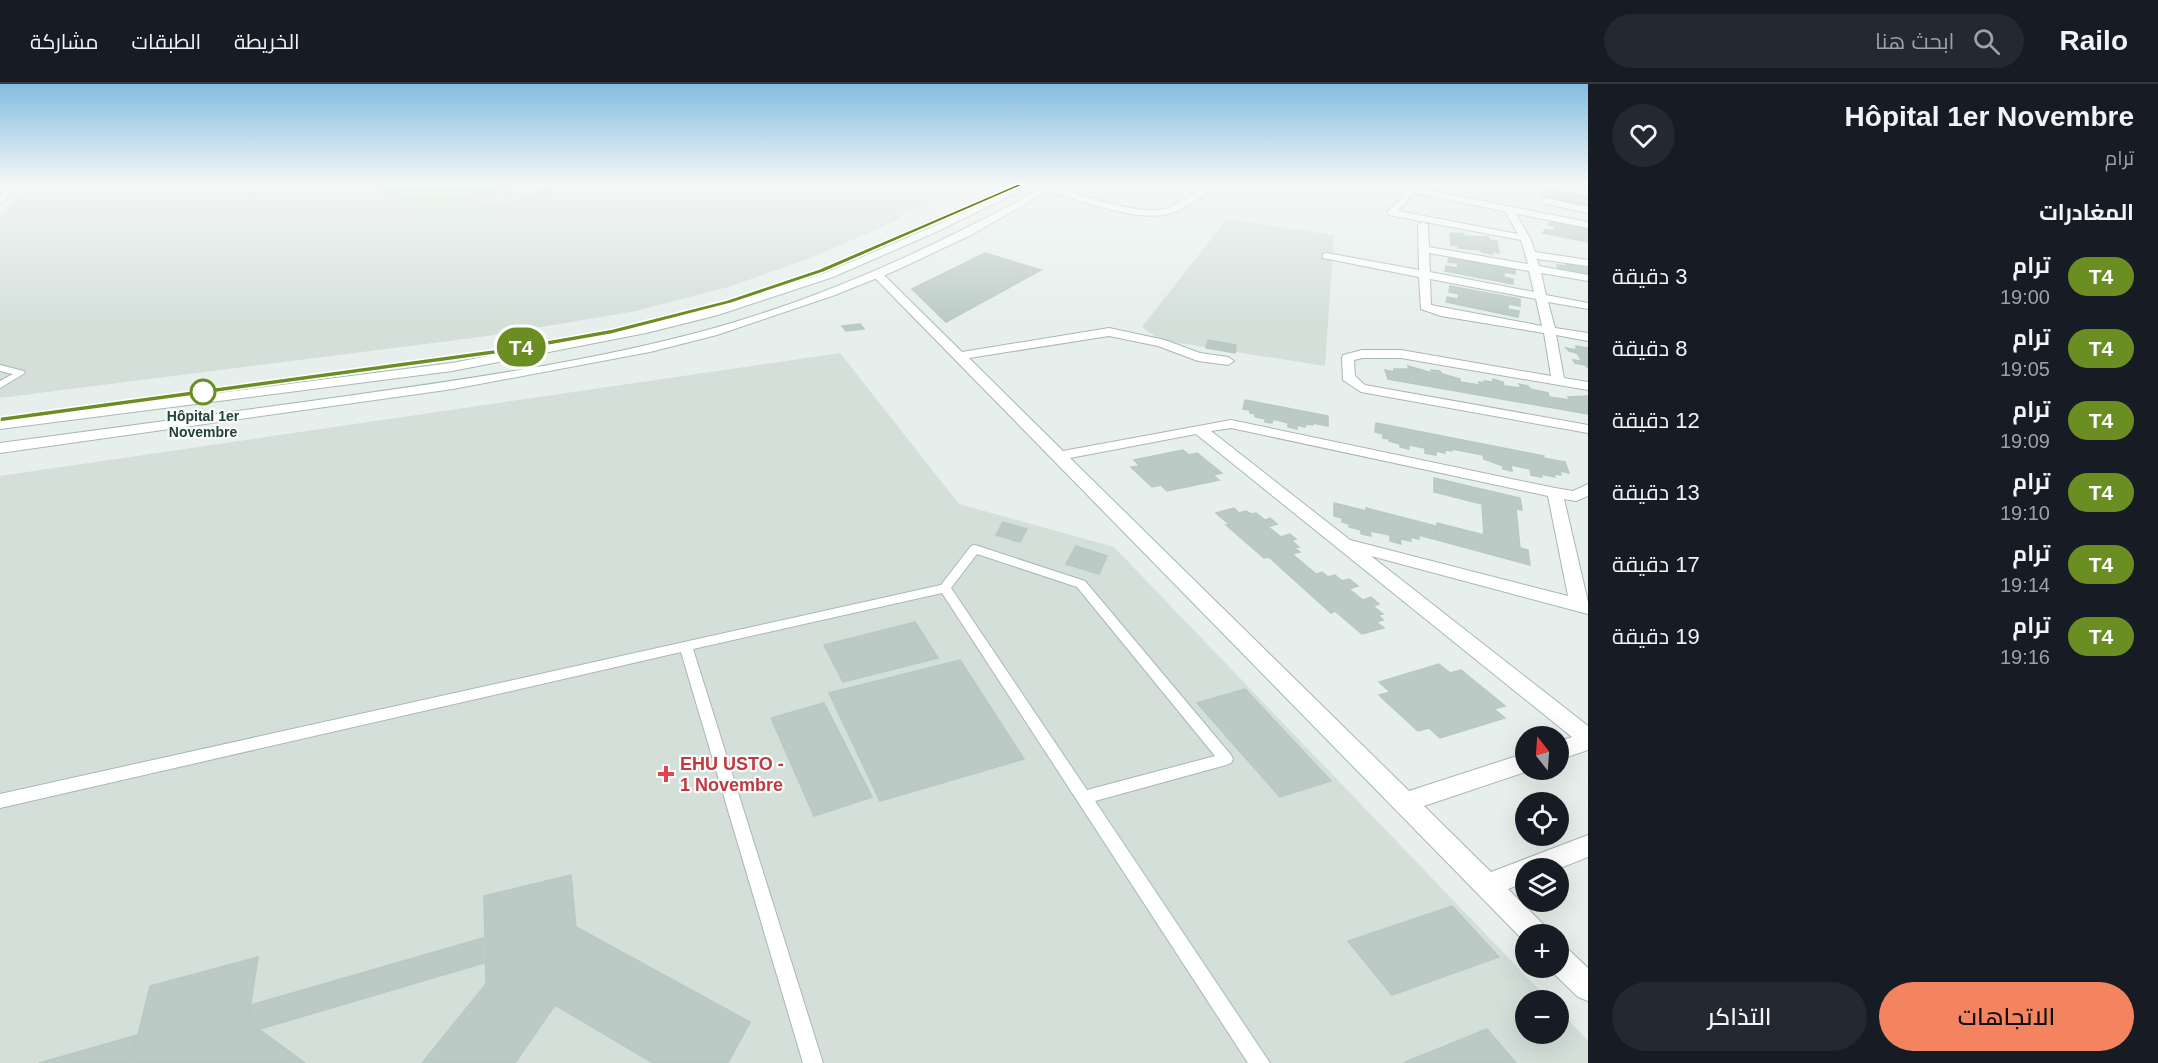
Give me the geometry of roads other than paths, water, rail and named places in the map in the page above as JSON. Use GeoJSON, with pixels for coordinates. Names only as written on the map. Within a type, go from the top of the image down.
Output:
{"type":"FeatureCollection","features":[{"type":"Feature","properties":{"kind":"street"},"geometry":{"type":"LineString","coordinates":[[0,425],[452,367],[646,329],[714,312],[829,275],[931,231]]}},
{"type":"Feature","properties":{"kind":"street"},"geometry":{"type":"LineString","coordinates":[[0,448],[453,385],[563,366],[713,332],[810,301],[878,274],[971,231]]}},
{"type":"Feature","properties":{"kind":"street"},"geometry":{"type":"LineString","coordinates":[[1423,231],[1422,275],[1425,307],[1441,312],[1588,337]]}},
{"type":"Feature","properties":{"kind":"street"},"geometry":{"type":"LineString","coordinates":[[1486,231],[1525,238]]}},
{"type":"Feature","properties":{"kind":"street"},"geometry":{"type":"LineString","coordinates":[[1521,231],[1541,296],[1558,380]]}},
{"type":"Feature","properties":{"kind":"street"},"geometry":{"type":"LineString","coordinates":[[1423,249],[1588,278]]}},
{"type":"Feature","properties":{"kind":"street"},"geometry":{"type":"LineString","coordinates":[[1530,255],[1588,263]]}},
{"type":"Feature","properties":{"kind":"street"},"geometry":{"type":"LineString","coordinates":[[1327,256],[1588,306]]}},
{"type":"Feature","properties":{"kind":"street"},"geometry":{"type":"LineString","coordinates":[[878,274],[1525,924]]}},
{"type":"Feature","properties":{"kind":"street"},"geometry":{"type":"LineString","coordinates":[[958,356],[1109,332],[1161,343],[1198,357],[1228,361]]}},
{"type":"Feature","properties":{"kind":"street"},"geometry":{"type":"LineString","coordinates":[[1588,386],[1401,354],[1362,354],[1348,358],[1348,377],[1360,388],[1588,429]]}},
{"type":"Feature","properties":{"kind":"street"},"geometry":{"type":"LineString","coordinates":[[1059,456],[1231,424],[1555,493],[1576,496],[1588,489]]}},
{"type":"Feature","properties":{"kind":"street"},"geometry":{"type":"LineString","coordinates":[[1199,429],[1588,739],[1569,747]]}},
{"type":"Feature","properties":{"kind":"street"},"geometry":{"type":"LineString","coordinates":[[1341,542],[1583,607],[1555,493]]}},
{"type":"Feature","properties":{"kind":"street"},"geometry":{"type":"LineString","coordinates":[[1404,803],[1515,766]]}},
{"type":"Feature","properties":{"kind":"street"},"geometry":{"type":"LineString","coordinates":[[1557,858],[1588,846]]}},
{"type":"Feature","properties":{"kind":"street"},"geometry":{"type":"LineString","coordinates":[[1486,885],[1515,874]]}},
{"type":"Feature","properties":{"kind":"street"},"geometry":{"type":"LineString","coordinates":[[1569,969],[1588,987]]}},
{"type":"Feature","properties":{"kind":"lane"},"geometry":{"type":"LineString","coordinates":[[0,368],[21,373],[0,385]]}},
{"type":"Feature","properties":{"kind":"lane"},"geometry":{"type":"LineString","coordinates":[[0,801],[945,588],[975,549],[1081,584],[1226,759],[1084,797]]}},
{"type":"Feature","properties":{"kind":"lane"},"geometry":{"type":"LineString","coordinates":[[945,588],[1260,1063]]}},
{"type":"Feature","properties":{"kind":"lane"},"geometry":{"type":"LineString","coordinates":[[686,647],[813,1063]]}},
{"type":"Feature","properties":{"kind":"tram line"},"geometry":{"type":"LineString","coordinates":[[0,420],[505,350],[613,331],[729,301],[822,271],[914,231]]}},
{"type":"Feature","properties":{"kind":"tram line","name":"T4"},"geometry":{"type":"LineString","coordinates":[[0,420],[505,350],[612,331],[729,301],[822,271],[915,231]]}},
{"type":"Feature","properties":{"kind":"place","name":"Hôpital 1er Novembre"},"geometry":{"type":"Point","coordinates":[203,392]}},
{"type":"Feature","properties":{"kind":"place","name":"EHU USTO - 1 Novembre"},"geometry":{"type":"Point","coordinates":[666,774]}}]}
